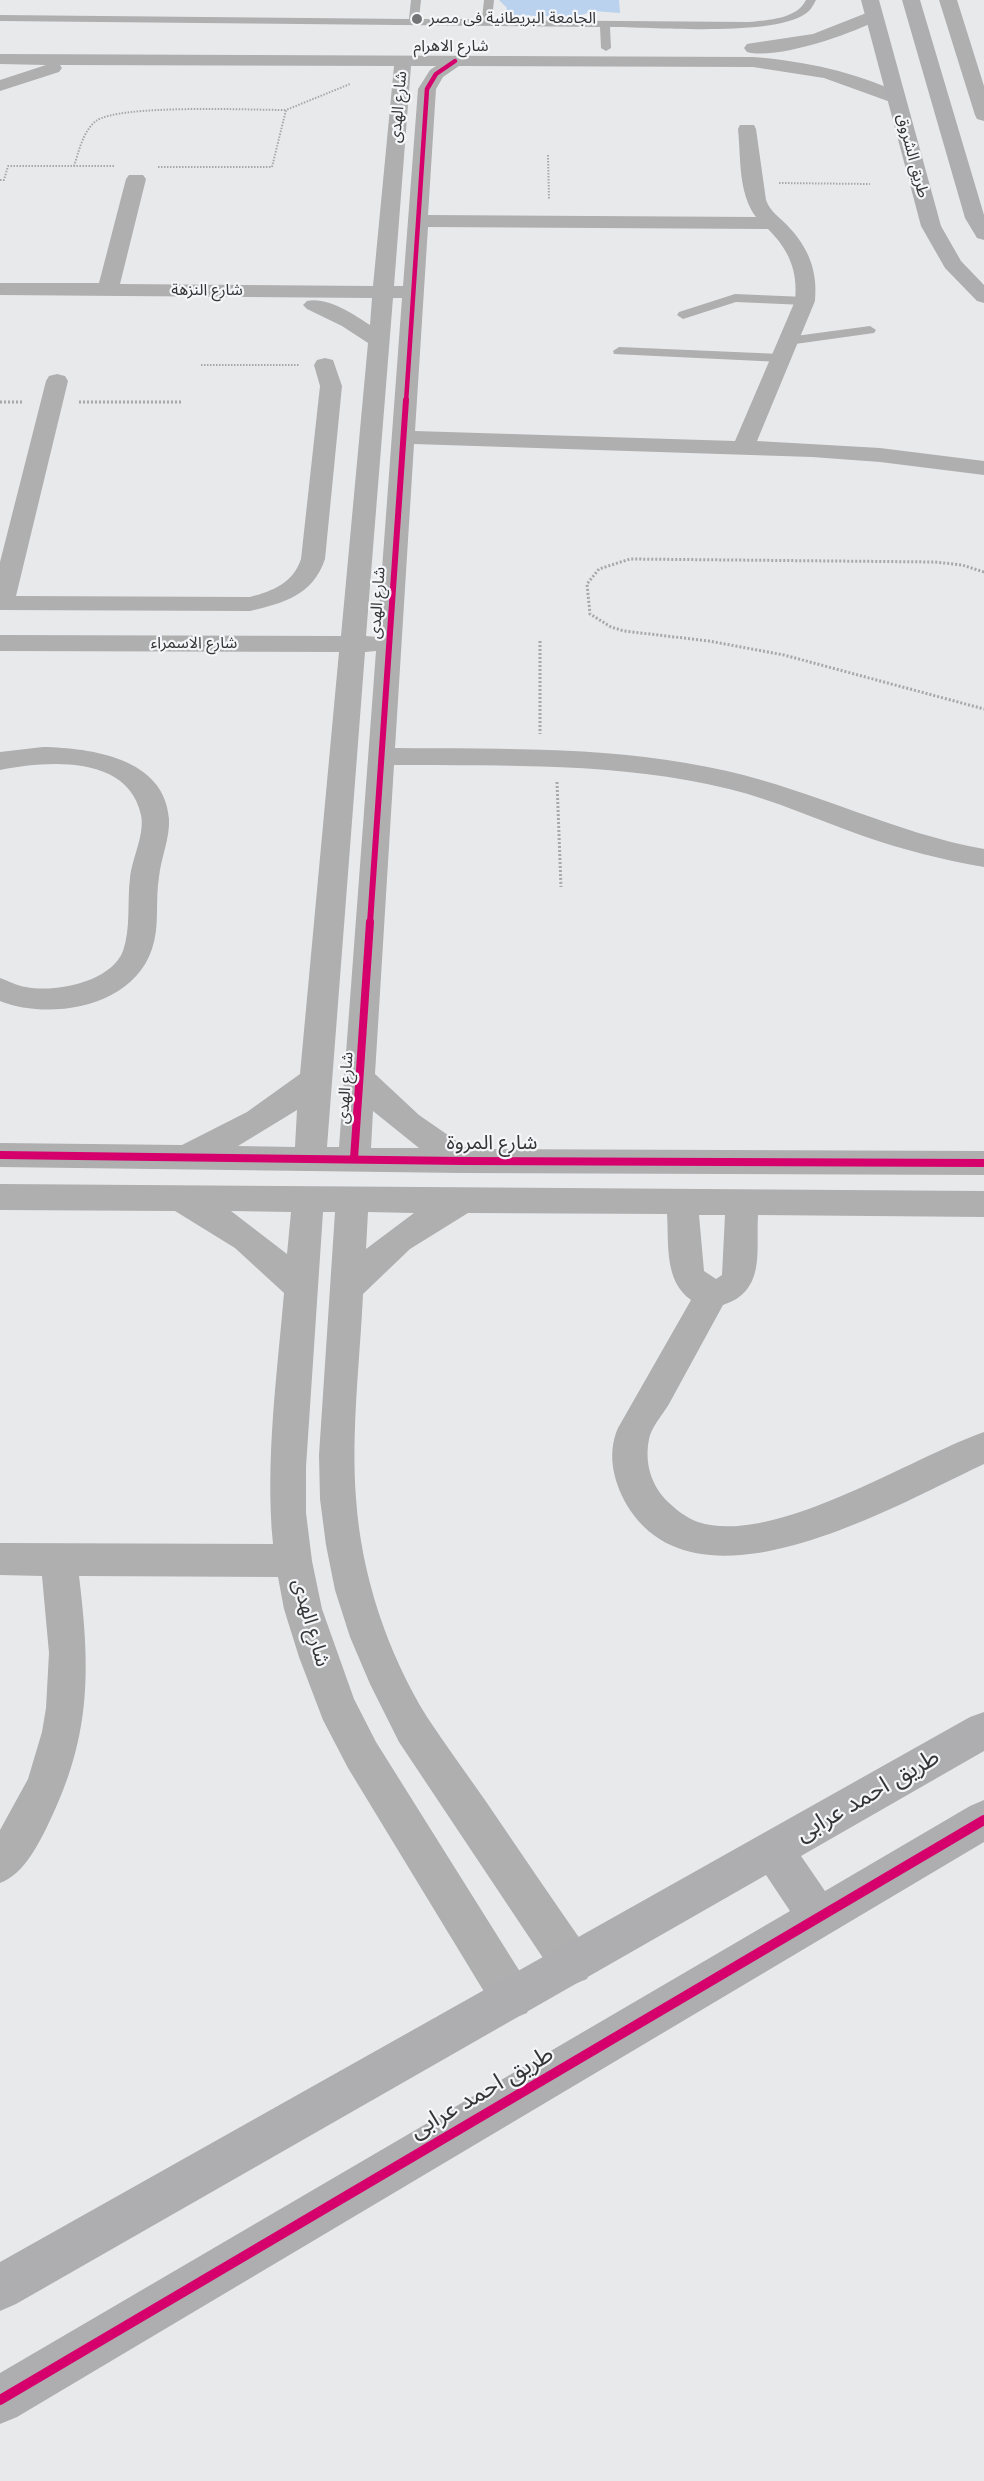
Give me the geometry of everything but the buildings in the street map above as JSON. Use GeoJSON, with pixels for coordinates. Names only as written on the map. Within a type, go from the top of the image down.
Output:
{"type":"FeatureCollection","features":[{"type":"Feature","properties":{"kind":"street"},"geometry":{"type":"LineString","coordinates":[[911,0],[975,218],[984,234]]}},
{"type":"Feature","properties":{"kind":"street"},"geometry":{"type":"LineString","coordinates":[[948,0],[984,115]]}},
{"type":"Feature","properties":{"kind":"street","name":"شارع الاهرام"},"geometry":{"type":"LineString","coordinates":[[4,54],[96,59],[455,61],[752,55],[810,41],[857,25],[872,7]]}},
{"type":"Feature","properties":{"kind":"street","name":"طريق الشروق"},"geometry":{"type":"LineString","coordinates":[[872,7],[931,226],[952,264],[984,297]]}},
{"type":"Feature","properties":{"kind":"street","name":"شارع الاهرام"},"geometry":{"type":"LineString","coordinates":[[4,54],[606,48],[752,55],[826,72],[873,86],[896,98]]}},
{"type":"Feature","properties":{"kind":"street"},"geometry":{"type":"LineString","coordinates":[[4,54],[11,72],[8,82]]}},
{"type":"Feature","properties":{"kind":"street"},"geometry":{"type":"LineString","coordinates":[[8,82],[50,68],[96,59]]}},
{"type":"Feature","properties":{"kind":"street"},"geometry":{"type":"LineString","coordinates":[[342,60],[376,74],[400,91]]}},
{"type":"Feature","properties":{"kind":"street","name":"شارع الهدى"},"geometry":{"type":"LineString","coordinates":[[310,1158],[403,60]]}},
{"type":"Feature","properties":{"kind":"street","name":"شارع الهدى"},"geometry":{"type":"LineString","coordinates":[[354,1159],[427,89],[436,74],[455,61]]}},
{"type":"Feature","properties":{"kind":"street"},"geometry":{"type":"LineString","coordinates":[[743,448],[805,302],[807,285],[806,268],[799,253],[760,208],[754,183],[747,129]]}},
{"type":"Feature","properties":{"kind":"street"},"geometry":{"type":"LineString","coordinates":[[911,156],[956,155]]}},
{"type":"Feature","properties":{"kind":"street"},"geometry":{"type":"LineString","coordinates":[[108,290],[143,173]]}},
{"type":"Feature","properties":{"kind":"street"},"geometry":{"type":"LineString","coordinates":[[418,221],[773,223]]}},
{"type":"Feature","properties":{"kind":"street"},"geometry":{"type":"LineString","coordinates":[[306,298],[386,261]]}},
{"type":"Feature","properties":{"kind":"street","name":"شارع النزهة"},"geometry":{"type":"LineString","coordinates":[[0,290],[108,290],[306,298],[413,299]]}},
{"type":"Feature","properties":{"kind":"street"},"geometry":{"type":"LineString","coordinates":[[306,298],[350,321],[379,341]]}},
{"type":"Feature","properties":{"kind":"street","name":"شارع النزهة"},"geometry":{"type":"LineString","coordinates":[[0,303],[306,298]]}},
{"type":"Feature","properties":{"kind":"street"},"geometry":{"type":"LineString","coordinates":[[55,391],[1,603],[229,605],[270,600],[288,592],[302,582],[310,571],[314,559],[331,386],[327,368]]}},
{"type":"Feature","properties":{"kind":"street"},"geometry":{"type":"LineString","coordinates":[[403,437],[743,448],[880,455],[984,468]]}},
{"type":"Feature","properties":{"kind":"street","name":"شارع الاسمراء"},"geometry":{"type":"LineString","coordinates":[[0,643],[389,644]]}},
{"type":"Feature","properties":{"kind":"street"},"geometry":{"type":"LineString","coordinates":[[0,761],[56,753],[87,757],[114,766],[135,780],[150,797],[156,818],[145,876],[140,937],[133,959],[115,978],[88,993],[46,999],[25,998],[0,989]]}},
{"type":"Feature","properties":{"kind":"street"},"geometry":{"type":"LineString","coordinates":[[381,756],[548,759],[671,768],[727,779],[783,795],[897,837],[984,858]]}},
{"type":"Feature","properties":{"kind":"street"},"geometry":{"type":"LineString","coordinates":[[360,1077],[380,1101],[404,1122],[462,1161]]}},
{"type":"Feature","properties":{"kind":"street"},"geometry":{"type":"LineString","coordinates":[[180,1157],[256,1124],[288,1103],[315,1079]]}},
{"type":"Feature","properties":{"kind":"street","name":"شارع المروة"},"geometry":{"type":"LineString","coordinates":[[0,1155],[462,1161],[984,1163]]}},
{"type":"Feature","properties":{"kind":"street"},"geometry":{"type":"LineString","coordinates":[[0,1197],[984,1204]]}},
{"type":"Feature","properties":{"kind":"street"},"geometry":{"type":"LineString","coordinates":[[179,1198],[215,1216],[247,1237],[276,1262],[302,1290]]}},
{"type":"Feature","properties":{"kind":"street","name":"شارع الهدى"},"geometry":{"type":"LineString","coordinates":[[308,1199],[288,1467],[288,1514],[293,1561],[303,1609],[318,1657],[338,1707],[362,1755],[512,1998]]}},
{"type":"Feature","properties":{"kind":"street"},"geometry":{"type":"LineString","coordinates":[[352,1199],[337,1455],[338,1499],[344,1545],[354,1590],[369,1637],[389,1684],[413,1729],[572,1964]]}},
{"type":"Feature","properties":{"kind":"street"},"geometry":{"type":"LineString","coordinates":[[346,1290],[370,1262],[398,1238],[430,1217],[464,1201]]}},
{"type":"Feature","properties":{"kind":"street"},"geometry":{"type":"LineString","coordinates":[[682,1202],[687,1271],[691,1281],[700,1290],[712,1294],[724,1292],[738,1279],[742,1202]]}},
{"type":"Feature","properties":{"kind":"street"},"geometry":{"type":"LineString","coordinates":[[712,1294],[633,1435],[629,1462],[636,1490],[655,1514],[682,1532],[714,1541],[747,1540],[788,1530],[856,1505],[984,1447]]}},
{"type":"Feature","properties":{"kind":"street"},"geometry":{"type":"LineString","coordinates":[[0,1559],[293,1561]]}},
{"type":"Feature","properties":{"kind":"street"},"geometry":{"type":"LineString","coordinates":[[0,1863],[32,1814],[51,1770],[63,1726],[68,1683],[59,1560]]}},
{"type":"Feature","properties":{"kind":"street","name":"طريق احمد عرابى"},"geometry":{"type":"LineString","coordinates":[[0,2288],[984,1730]]}},
{"type":"Feature","properties":{"kind":"street","name":"طريق احمد عرابى"},"geometry":{"type":"LineString","coordinates":[[2,2391],[984,1820]]}},
{"type":"Feature","properties":{"kind":"street"},"geometry":{"type":"LineString","coordinates":[[773,1850],[819,1917]]}},
{"type":"Feature","properties":{"kind":"lane"},"geometry":{"type":"LineString","coordinates":[[414,21],[416,0]]}},
{"type":"Feature","properties":{"kind":"lane"},"geometry":{"type":"LineString","coordinates":[[487,22],[489,0]]}},
{"type":"Feature","properties":{"kind":"lane"},"geometry":{"type":"LineString","coordinates":[[0,18],[760,24],[797,14],[811,4],[811,0]]}},
{"type":"Feature","properties":{"kind":"lane"},"geometry":{"type":"LineString","coordinates":[[604,24],[606,48]]}},
{"type":"Feature","properties":{"kind":"lane"},"geometry":{"type":"LineString","coordinates":[[683,315],[740,297],[805,302]]}},
{"type":"Feature","properties":{"kind":"lane"},"geometry":{"type":"LineString","coordinates":[[619,351],[787,343],[868,326]]}},
{"type":"Feature","properties":{"kind":"path"},"geometry":{"type":"LineString","coordinates":[[74,166],[86,128],[99,118],[114,113],[286,110],[376,74]]}},
{"type":"Feature","properties":{"kind":"path"},"geometry":{"type":"LineString","coordinates":[[143,173],[272,167],[286,110]]}},
{"type":"Feature","properties":{"kind":"path"},"geometry":{"type":"LineString","coordinates":[[548,155],[550,222]]}},
{"type":"Feature","properties":{"kind":"path"},"geometry":{"type":"LineString","coordinates":[[0,180],[4,180],[8,166],[118,166]]}},
{"type":"Feature","properties":{"kind":"path"},"geometry":{"type":"LineString","coordinates":[[754,183],[870,184]]}},
{"type":"Feature","properties":{"kind":"path"},"geometry":{"type":"LineString","coordinates":[[201,365],[297,365],[327,368]]}},
{"type":"Feature","properties":{"kind":"path"},"geometry":{"type":"LineString","coordinates":[[55,391],[183,402]]}},
{"type":"Feature","properties":{"kind":"path"},"geometry":{"type":"LineString","coordinates":[[984,566],[983,571],[962,565],[935,562],[630,559],[598,569],[587,584],[590,614],[611,627],[624,631],[709,641],[774,652],[984,709]]}},
{"type":"Feature","properties":{"kind":"path"},"geometry":{"type":"LineString","coordinates":[[540,641],[548,759],[561,886]]}},
{"type":"Feature","properties":{"kind":"shaded area"},"geometry":{"type":"Polygon","coordinates":[[[499,0],[619,0],[620,13],[593,11],[576,17],[503,15],[507,8],[499,0]]]}},
{"type":"Feature","properties":{"kind":"cycle path"},"geometry":{"type":"LineString","coordinates":[[354,1159],[427,89],[436,74],[455,61]]}},
{"type":"Feature","properties":{"kind":"cycle path"},"geometry":{"type":"LineString","coordinates":[[0,1155],[462,1161],[984,1163]]}},
{"type":"Feature","properties":{"kind":"cycle path"},"geometry":{"type":"LineString","coordinates":[[0,2400],[984,1820]]}},
{"type":"Feature","properties":{"kind":"place","name":"الجامعة البريطانية فى مصر"},"geometry":{"type":"Point","coordinates":[417,19]}}]}
